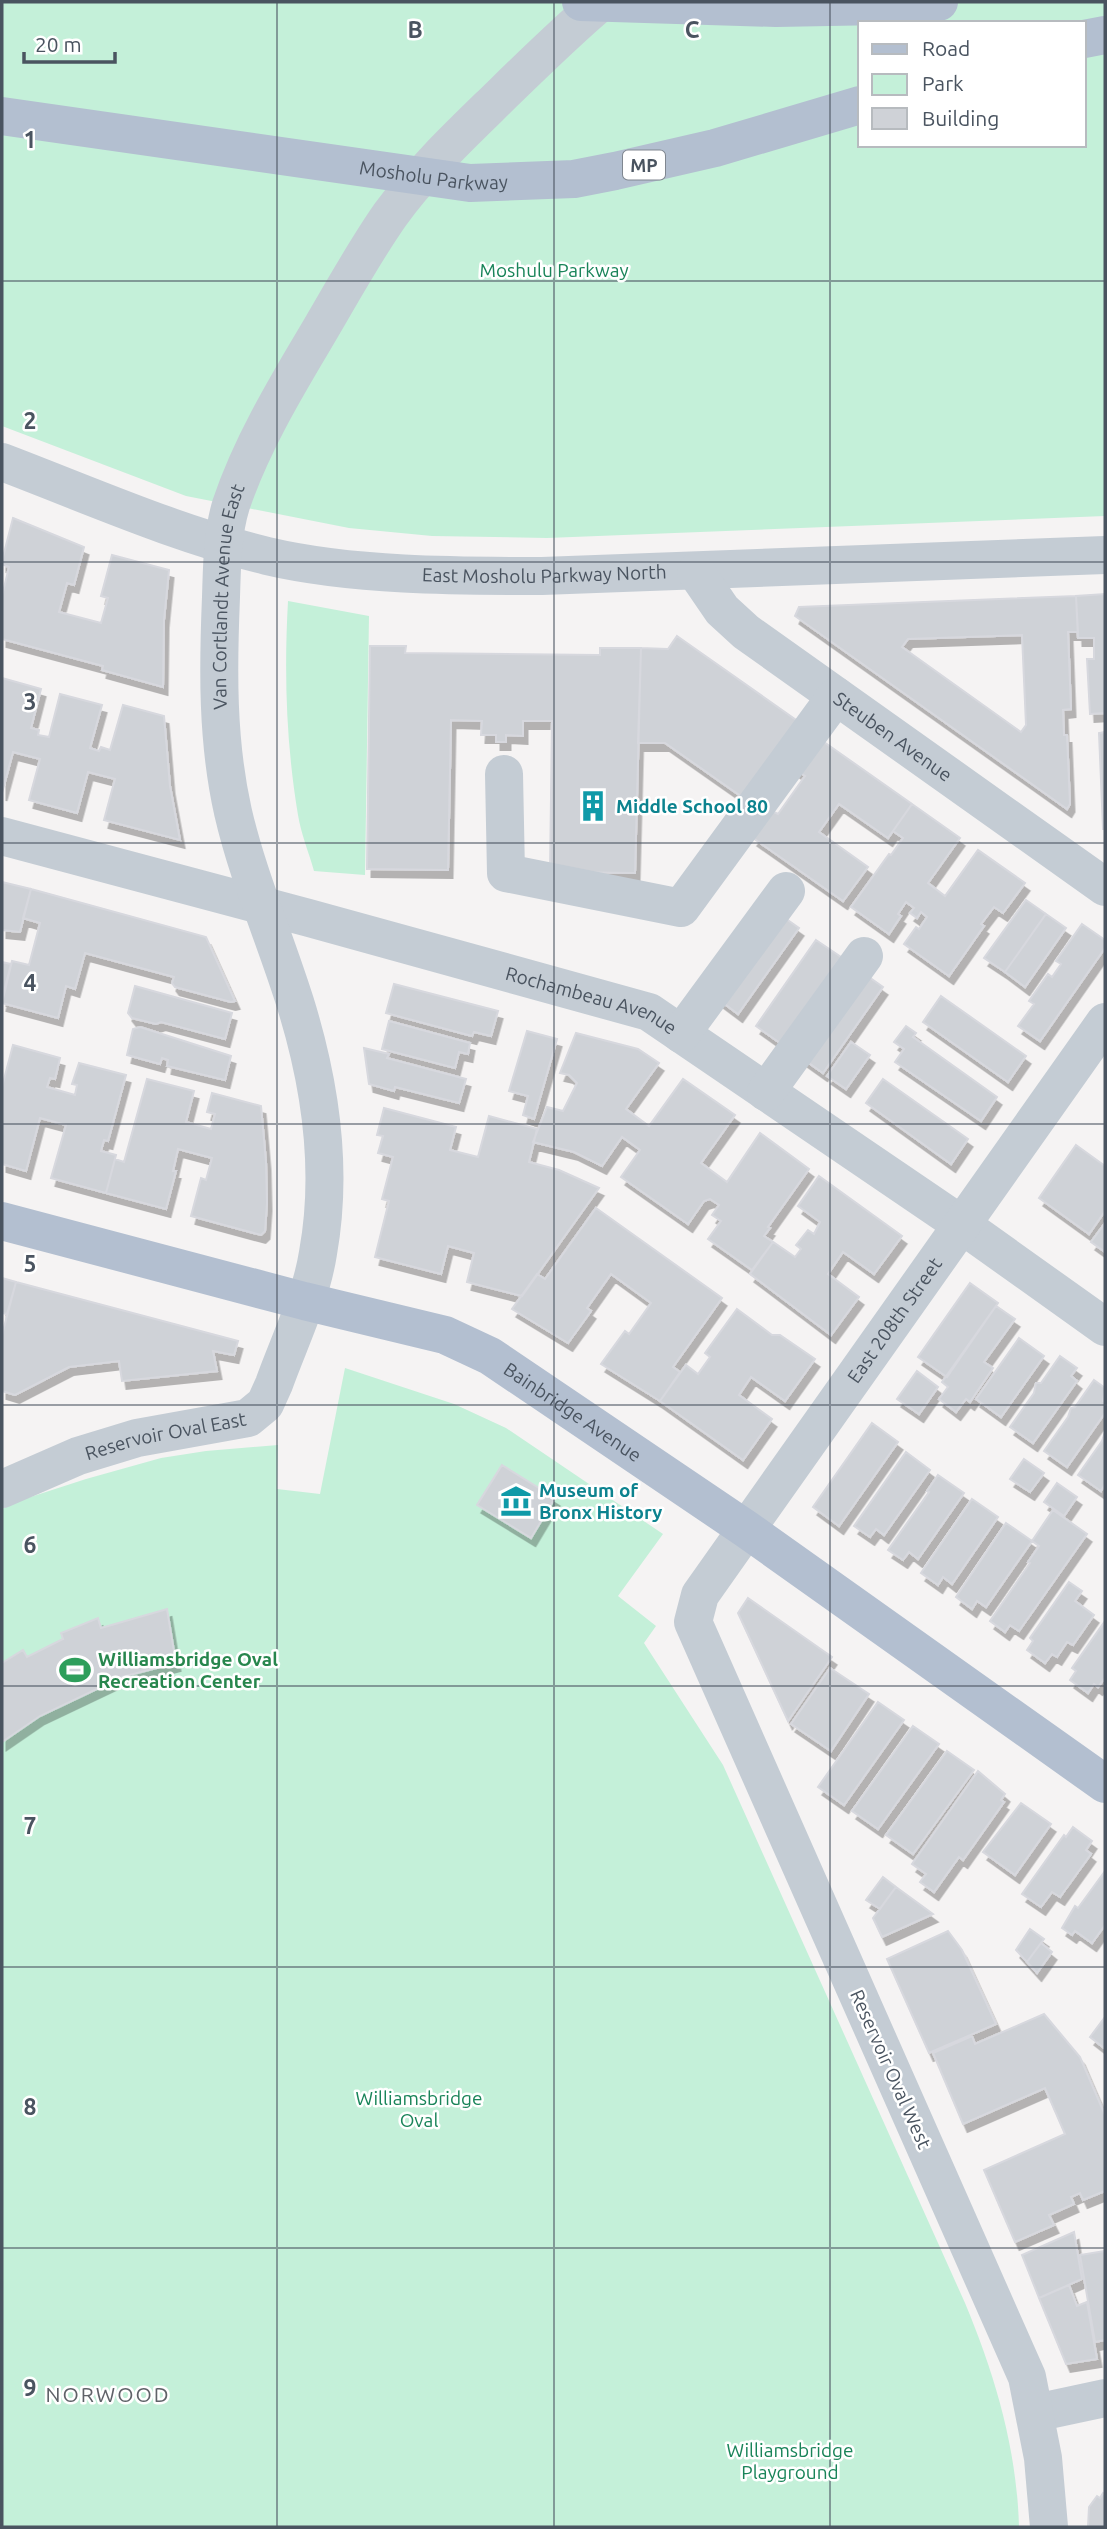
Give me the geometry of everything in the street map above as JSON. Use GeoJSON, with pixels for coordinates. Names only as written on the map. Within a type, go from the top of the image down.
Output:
{"type":"FeatureCollection","features":[{"type":"Feature","properties":{"kind":"main road"},"geometry":{"type":"LineString","coordinates":[[594,2],[776,8],[939,2]]}},
{"type":"Feature","properties":{"kind":"main road"},"geometry":{"type":"LineString","coordinates":[[1086,39],[1105,35]]}},
{"type":"Feature","properties":{"kind":"main road","name":"Mosholu Parkway"},"geometry":{"type":"LineString","coordinates":[[2,116],[470,183],[574,179],[689,154],[858,107]]}},
{"type":"Feature","properties":{"kind":"main road","name":"Bainbridge Avenue"},"geometry":{"type":"LineString","coordinates":[[2,1222],[445,1335],[490,1356],[746,1529],[1105,1784]]}},
{"type":"Feature","properties":{"kind":"street","name":"Van Cortlandt Avenue East"},"geometry":{"type":"LineString","coordinates":[[304,1301],[317,1259],[321,1234],[324,1166],[322,1130],[308,1043],[261,905],[233,810],[221,741],[219,664],[225,543],[230,509],[239,484],[291,380],[376,237],[421,176],[594,2]]}},
{"type":"Feature","properties":{"kind":"street","name":"East Mosholu Parkway North"},"geometry":{"type":"LineString","coordinates":[[2,462],[168,525],[225,543],[297,561],[420,573],[542,576],[696,572],[1105,555]]}},
{"type":"Feature","properties":{"kind":"street","name":"Steuben Avenue"},"geometry":{"type":"LineString","coordinates":[[696,572],[715,601],[733,620],[1105,887]]}},
{"type":"Feature","properties":{"kind":"street"},"geometry":{"type":"LineString","coordinates":[[504,774],[506,873],[681,908],[836,696]]}},
{"type":"Feature","properties":{"kind":"street","name":"Rochambeau Avenue"},"geometry":{"type":"LineString","coordinates":[[2,836],[649,1012],[1105,1327]]}},
{"type":"Feature","properties":{"kind":"street"},"geometry":{"type":"LineString","coordinates":[[681,1034],[786,891]]}},
{"type":"Feature","properties":{"kind":"street"},"geometry":{"type":"LineString","coordinates":[[766,1092],[864,956]]}},
{"type":"Feature","properties":{"kind":"street","name":"East 208th Street"},"geometry":{"type":"LineString","coordinates":[[693,1622],[700,1595],[1105,1022]]}},
{"type":"Feature","properties":{"kind":"street","name":"Reservoir Oval East"},"geometry":{"type":"LineString","coordinates":[[2,1489],[78,1456],[137,1438],[248,1418],[265,1404],[304,1301]]}},
{"type":"Feature","properties":{"kind":"street","name":"Reservoir Oval West"},"geometry":{"type":"LineString","coordinates":[[693,1622],[1027,2377],[1043,2458],[1049,2527]]}},
{"type":"Feature","properties":{"kind":"street"},"geometry":{"type":"LineString","coordinates":[[1035,2413],[1105,2398]]}},
{"type":"Feature","properties":{"kind":"green space","name":"Moshulu Parkway"},"geometry":{"type":"Polygon","coordinates":[[[2,2],[1105,2],[1105,516],[547,538],[432,536],[349,528],[186,496],[2,426],[2,2]]]}},
{"type":"Feature","properties":{"kind":"green space"},"geometry":{"type":"Polygon","coordinates":[[[288,601],[369,616],[365,875],[314,871],[301,829],[289,735],[286,681],[288,601]]]}},
{"type":"Feature","properties":{"kind":"green space","name":"Williamsbridge Oval"},"geometry":{"type":"Polygon","coordinates":[[[345,1368],[454,1404],[506,1428],[663,1534],[618,1596],[656,1626],[644,1643],[723,1765],[965,2303],[995,2385],[1009,2441],[1019,2527],[2,2527],[2,1509],[15,1502],[86,1479],[161,1458],[278,1445],[277,1489],[320,1494],[345,1368]]]}},
{"type":"Feature","properties":{"kind":"building"},"geometry":{"type":"Polygon","coordinates":[[[13,518],[84,547],[74,585],[67,583],[59,612],[101,623],[108,598],[101,596],[112,555],[169,570],[164,620],[163,687],[102,670],[103,666],[2,639],[2,596],[9,567],[2,564],[2,561],[13,518]]]}},
{"type":"Feature","properties":{"kind":"building"},"geometry":{"type":"Polygon","coordinates":[[[1105,594],[1105,713],[1090,714],[1087,659],[1094,659],[1094,638],[1078,638],[1076,596],[1105,594]]]}},
{"type":"Feature","properties":{"kind":"building"},"geometry":{"type":"Polygon","coordinates":[[[1076,596],[1078,632],[1068,632],[1071,709],[1063,710],[1064,735],[1067,735],[1070,804],[1067,809],[795,616],[799,607],[1076,596]],[[1022,635],[908,639],[902,647],[1021,732],[1026,725],[1022,635]]]}},
{"type":"Feature","properties":{"kind":"building"},"geometry":{"type":"Polygon","coordinates":[[[677,636],[799,722],[745,799],[665,743],[638,743],[641,648],[668,649],[677,636]]]}},
{"type":"Feature","properties":{"kind":"building","name":"Middle School 80"},"geometry":{"type":"Polygon","coordinates":[[[370,646],[406,646],[405,653],[600,655],[600,648],[641,648],[635,873],[550,872],[552,721],[523,721],[523,736],[506,735],[506,742],[496,742],[496,735],[481,735],[482,721],[451,720],[448,870],[367,869],[370,646]]]}},
{"type":"Feature","properties":{"kind":"building"},"geometry":{"type":"Polygon","coordinates":[[[2,678],[41,689],[31,728],[39,730],[38,735],[49,737],[60,694],[102,705],[90,748],[99,751],[101,747],[110,750],[123,705],[164,716],[170,786],[180,840],[104,820],[115,779],[88,772],[77,813],[29,800],[40,759],[13,752],[2,793],[2,678]]]}},
{"type":"Feature","properties":{"kind":"building"},"geometry":{"type":"Polygon","coordinates":[[[1105,732],[1105,829],[1103,829],[1099,733],[1105,732]]]}},
{"type":"Feature","properties":{"kind":"building"},"geometry":{"type":"Polygon","coordinates":[[[814,735],[912,804],[888,838],[839,804],[819,832],[868,867],[843,901],[753,838],[772,811],[778,814],[805,776],[791,767],[814,735]]]}},
{"type":"Feature","properties":{"kind":"building"},"geometry":{"type":"Polygon","coordinates":[[[912,804],[960,838],[928,883],[945,896],[978,850],[1025,883],[1003,913],[994,907],[949,976],[904,944],[927,917],[921,912],[917,918],[910,913],[914,908],[906,902],[898,914],[901,916],[889,934],[851,907],[903,838],[893,831],[912,804]]]}},
{"type":"Feature","properties":{"kind":"building"},"geometry":{"type":"Polygon","coordinates":[[[2,882],[31,889],[20,932],[2,930],[2,882]]]}},
{"type":"Feature","properties":{"kind":"building"},"geometry":{"type":"Polygon","coordinates":[[[31,889],[206,937],[235,1001],[175,987],[172,983],[174,977],[85,953],[75,989],[66,986],[58,1018],[2,1003],[12,961],[29,965],[40,923],[23,918],[31,889]]]}},
{"type":"Feature","properties":{"kind":"building"},"geometry":{"type":"Polygon","coordinates":[[[1026,900],[1046,914],[1005,972],[984,958],[1026,900]]]}},
{"type":"Feature","properties":{"kind":"building"},"geometry":{"type":"Polygon","coordinates":[[[775,911],[799,928],[738,1014],[714,996],[775,911]]]}},
{"type":"Feature","properties":{"kind":"building"},"geometry":{"type":"Polygon","coordinates":[[[1046,914],[1066,928],[1025,987],[1005,972],[1046,914]]]}},
{"type":"Feature","properties":{"kind":"building"},"geometry":{"type":"Polygon","coordinates":[[[1082,924],[1105,940],[1105,948],[1040,1041],[1018,1026],[1034,1004],[1029,1001],[1048,974],[1052,977],[1061,964],[1056,961],[1082,924]]]}},
{"type":"Feature","properties":{"kind":"building"},"geometry":{"type":"Polygon","coordinates":[[[816,940],[841,957],[780,1043],[756,1026],[816,940]]]}},
{"type":"Feature","properties":{"kind":"building"},"geometry":{"type":"Polygon","coordinates":[[[2,962],[11,964],[2,999],[2,962]]]}},
{"type":"Feature","properties":{"kind":"building"},"geometry":{"type":"Polygon","coordinates":[[[859,970],[883,987],[823,1073],[799,1056],[859,970]]]}},
{"type":"Feature","properties":{"kind":"building"},"geometry":{"type":"Polygon","coordinates":[[[394,984],[498,1011],[491,1036],[474,1032],[472,1036],[386,1013],[394,984]]]}},
{"type":"Feature","properties":{"kind":"building"},"geometry":{"type":"Polygon","coordinates":[[[135,986],[232,1013],[225,1039],[161,1022],[156,1024],[132,1018],[128,1013],[135,986]]]}},
{"type":"Feature","properties":{"kind":"building"},"geometry":{"type":"Polygon","coordinates":[[[941,996],[1026,1056],[1008,1082],[923,1022],[941,996]]]}},
{"type":"Feature","properties":{"kind":"building"},"geometry":{"type":"Polygon","coordinates":[[[389,1021],[470,1043],[468,1054],[459,1052],[455,1068],[382,1049],[389,1021]]]}},
{"type":"Feature","properties":{"kind":"building"},"geometry":{"type":"Polygon","coordinates":[[[906,1026],[916,1033],[913,1037],[997,1097],[981,1121],[895,1062],[904,1049],[894,1042],[906,1026]]]}},
{"type":"Feature","properties":{"kind":"building"},"geometry":{"type":"Polygon","coordinates":[[[140,1027],[231,1056],[225,1080],[167,1066],[168,1060],[162,1058],[160,1064],[127,1055],[133,1029],[140,1027]]]}},
{"type":"Feature","properties":{"kind":"building"},"geometry":{"type":"Polygon","coordinates":[[[527,1031],[557,1039],[534,1119],[523,1115],[528,1096],[509,1091],[527,1031]]]}},
{"type":"Feature","properties":{"kind":"building"},"geometry":{"type":"Polygon","coordinates":[[[576,1033],[638,1049],[659,1063],[626,1109],[649,1126],[683,1079],[735,1115],[701,1163],[727,1182],[760,1133],[809,1169],[768,1227],[770,1228],[764,1236],[773,1242],[752,1270],[708,1239],[721,1221],[712,1215],[719,1205],[710,1199],[704,1201],[688,1224],[621,1177],[640,1150],[622,1137],[602,1166],[574,1152],[533,1142],[547,1107],[563,1111],[577,1083],[569,1075],[560,1073],[576,1033]]]}},
{"type":"Feature","properties":{"kind":"building"},"geometry":{"type":"Polygon","coordinates":[[[851,1042],[870,1055],[846,1089],[827,1076],[851,1042]]]}},
{"type":"Feature","properties":{"kind":"building"},"geometry":{"type":"Polygon","coordinates":[[[13,1045],[60,1058],[55,1079],[50,1078],[47,1087],[75,1095],[77,1085],[72,1084],[79,1063],[126,1075],[108,1141],[104,1140],[101,1151],[116,1155],[106,1193],[51,1178],[66,1125],[40,1118],[26,1171],[2,1164],[2,1087],[13,1045]]]}},
{"type":"Feature","properties":{"kind":"building"},"geometry":{"type":"Polygon","coordinates":[[[364,1048],[389,1054],[387,1058],[466,1079],[459,1103],[395,1087],[394,1091],[369,1084],[364,1048]]]}},
{"type":"Feature","properties":{"kind":"building"},"geometry":{"type":"Polygon","coordinates":[[[147,1079],[194,1091],[186,1122],[211,1129],[215,1114],[207,1112],[212,1093],[261,1106],[267,1203],[265,1231],[261,1235],[191,1216],[201,1178],[206,1180],[212,1158],[178,1149],[173,1171],[176,1171],[166,1209],[106,1193],[115,1159],[124,1162],[147,1079]]]}},
{"type":"Feature","properties":{"kind":"building"},"geometry":{"type":"Polygon","coordinates":[[[883,1079],[968,1139],[951,1164],[866,1103],[883,1079]]]}},
{"type":"Feature","properties":{"kind":"building"},"geometry":{"type":"Polygon","coordinates":[[[384,1108],[456,1127],[450,1150],[478,1157],[489,1116],[537,1129],[529,1162],[559,1170],[599,1188],[522,1296],[467,1282],[474,1253],[448,1246],[441,1274],[375,1257],[389,1201],[382,1199],[393,1157],[378,1153],[383,1136],[377,1135],[384,1108]]]}},
{"type":"Feature","properties":{"kind":"building"},"geometry":{"type":"Polygon","coordinates":[[[1076,1145],[1105,1166],[1105,1211],[1089,1234],[1039,1198],[1076,1145]]]}},
{"type":"Feature","properties":{"kind":"building"},"geometry":{"type":"Polygon","coordinates":[[[819,1176],[902,1236],[874,1274],[843,1252],[828,1274],[859,1297],[831,1335],[750,1274],[773,1242],[795,1257],[801,1249],[796,1245],[808,1230],[814,1234],[820,1222],[798,1206],[819,1176]]]}},
{"type":"Feature","properties":{"kind":"building"},"geometry":{"type":"Polygon","coordinates":[[[596,1208],[722,1298],[673,1367],[680,1372],[660,1401],[601,1364],[625,1331],[629,1334],[651,1303],[611,1274],[587,1308],[591,1311],[568,1343],[512,1309],[537,1274],[545,1279],[596,1208]]]}},
{"type":"Feature","properties":{"kind":"building"},"geometry":{"type":"Polygon","coordinates":[[[1105,1223],[1105,1252],[1091,1242],[1105,1223]]]}},
{"type":"Feature","properties":{"kind":"building"},"geometry":{"type":"Polygon","coordinates":[[[2,1278],[16,1282],[7,1314],[2,1313],[2,1278]]]}},
{"type":"Feature","properties":{"kind":"building"},"geometry":{"type":"Polygon","coordinates":[[[16,1282],[238,1341],[234,1355],[213,1351],[217,1371],[122,1381],[119,1361],[69,1367],[15,1395],[2,1391],[2,1335],[16,1282]]]}},
{"type":"Feature","properties":{"kind":"building"},"geometry":{"type":"Polygon","coordinates":[[[970,1283],[998,1303],[947,1377],[918,1357],[970,1283]]]}},
{"type":"Feature","properties":{"kind":"building"},"geometry":{"type":"Polygon","coordinates":[[[996,1306],[1015,1319],[984,1362],[993,1368],[970,1402],[966,1399],[956,1412],[939,1399],[948,1387],[942,1382],[996,1306]]]}},
{"type":"Feature","properties":{"kind":"building"},"geometry":{"type":"Polygon","coordinates":[[[737,1309],[772,1335],[780,1335],[815,1359],[785,1401],[751,1377],[739,1395],[772,1419],[743,1460],[660,1401],[686,1365],[698,1374],[710,1357],[705,1353],[737,1309]]]}},
{"type":"Feature","properties":{"kind":"building"},"geometry":{"type":"Polygon","coordinates":[[[1019,1338],[1044,1356],[1001,1417],[976,1399],[1019,1338]]]}},
{"type":"Feature","properties":{"kind":"building"},"geometry":{"type":"Polygon","coordinates":[[[1060,1356],[1077,1368],[1071,1376],[1077,1381],[1033,1443],[1010,1427],[1034,1393],[1036,1383],[1041,1383],[1060,1356]]]}},
{"type":"Feature","properties":{"kind":"building"},"geometry":{"type":"Polygon","coordinates":[[[917,1371],[938,1387],[919,1414],[897,1399],[917,1371]]]}},
{"type":"Feature","properties":{"kind":"building"},"geometry":{"type":"Polygon","coordinates":[[[1094,1380],[1105,1388],[1105,1413],[1067,1467],[1044,1451],[1068,1417],[1071,1408],[1075,1407],[1094,1380]]]}},
{"type":"Feature","properties":{"kind":"building"},"geometry":{"type":"Polygon","coordinates":[[[872,1423],[898,1442],[839,1526],[813,1507],[872,1423]]]}},
{"type":"Feature","properties":{"kind":"building"},"geometry":{"type":"Polygon","coordinates":[[[1105,1432],[1105,1484],[1101,1491],[1078,1475],[1102,1441],[1105,1432]]]}},
{"type":"Feature","properties":{"kind":"building"},"geometry":{"type":"Polygon","coordinates":[[[906,1452],[930,1470],[884,1535],[876,1529],[870,1537],[854,1526],[906,1452]]]}},
{"type":"Feature","properties":{"kind":"building"},"geometry":{"type":"Polygon","coordinates":[[[1024,1459],[1044,1473],[1030,1492],[1010,1479],[1024,1459]]]}},
{"type":"Feature","properties":{"kind":"building","name":"Museum of Bronx History"},"geometry":{"type":"Polygon","coordinates":[[[502,1465],[555,1498],[531,1538],[477,1505],[502,1465]]]}},
{"type":"Feature","properties":{"kind":"building"},"geometry":{"type":"Polygon","coordinates":[[[938,1475],[964,1493],[918,1559],[909,1552],[903,1560],[888,1550],[938,1475]]]}},
{"type":"Feature","properties":{"kind":"building"},"geometry":{"type":"Polygon","coordinates":[[[1057,1483],[1077,1497],[1064,1516],[1044,1502],[1057,1483]]]}},
{"type":"Feature","properties":{"kind":"building"},"geometry":{"type":"Polygon","coordinates":[[[972,1499],[998,1517],[952,1584],[943,1577],[938,1585],[921,1573],[972,1499]]]}},
{"type":"Feature","properties":{"kind":"building"},"geometry":{"type":"Polygon","coordinates":[[[1053,1510],[1087,1534],[1019,1631],[1010,1625],[1005,1632],[990,1621],[1030,1563],[1028,1562],[1039,1546],[1032,1541],[1053,1510]]]}},
{"type":"Feature","properties":{"kind":"building"},"geometry":{"type":"Polygon","coordinates":[[[1006,1523],[1032,1541],[986,1607],[977,1601],[972,1609],[956,1597],[1006,1523]]]}},
{"type":"Feature","properties":{"kind":"building"},"geometry":{"type":"Polygon","coordinates":[[[1069,1582],[1082,1591],[1075,1601],[1094,1615],[1073,1645],[1067,1642],[1057,1657],[1052,1654],[1045,1663],[1027,1650],[1033,1641],[1030,1638],[1069,1582]]]}},
{"type":"Feature","properties":{"kind":"building"},"geometry":{"type":"Polygon","coordinates":[[[748,1598],[832,1657],[788,1721],[738,1613],[748,1598]]]}},
{"type":"Feature","properties":{"kind":"building","name":"Williamsbridge Oval Recreation Center"},"geometry":{"type":"Polygon","coordinates":[[[167,1609],[176,1663],[122,1677],[40,1716],[2,1742],[2,1663],[23,1650],[27,1657],[63,1639],[61,1633],[98,1618],[101,1628],[167,1609]]]}},
{"type":"Feature","properties":{"kind":"building"},"geometry":{"type":"Polygon","coordinates":[[[1105,1621],[1105,1678],[1098,1687],[1094,1684],[1088,1693],[1070,1680],[1076,1671],[1072,1668],[1105,1621]]]}},
{"type":"Feature","properties":{"kind":"building"},"geometry":{"type":"Polygon","coordinates":[[[830,1668],[869,1694],[831,1751],[791,1724],[830,1668]]]}},
{"type":"Feature","properties":{"kind":"building"},"geometry":{"type":"Polygon","coordinates":[[[878,1702],[904,1720],[844,1805],[818,1787],[878,1702]]]}},
{"type":"Feature","properties":{"kind":"building"},"geometry":{"type":"Polygon","coordinates":[[[913,1726],[939,1744],[878,1829],[852,1811],[913,1726]]]}},
{"type":"Feature","properties":{"kind":"building"},"geometry":{"type":"Polygon","coordinates":[[[947,1751],[974,1770],[913,1854],[886,1835],[947,1751]]]}},
{"type":"Feature","properties":{"kind":"building"},"geometry":{"type":"Polygon","coordinates":[[[978,1771],[1005,1794],[1001,1800],[1004,1802],[963,1860],[959,1857],[934,1892],[920,1882],[926,1874],[912,1864],[978,1771]]]}},
{"type":"Feature","properties":{"kind":"building"},"geometry":{"type":"Polygon","coordinates":[[[1021,1803],[1051,1824],[1015,1875],[983,1852],[1021,1803]]]}},
{"type":"Feature","properties":{"kind":"building"},"geometry":{"type":"Polygon","coordinates":[[[1073,1827],[1092,1841],[1086,1850],[1091,1854],[1060,1897],[1052,1892],[1041,1907],[1022,1894],[1064,1835],[1066,1837],[1073,1827]]]}},
{"type":"Feature","properties":{"kind":"building"},"geometry":{"type":"Polygon","coordinates":[[[1105,1871],[1105,1925],[1092,1943],[1075,1931],[1072,1935],[1062,1928],[1075,1906],[1078,1908],[1105,1871]]]}},
{"type":"Feature","properties":{"kind":"building"},"geometry":{"type":"Polygon","coordinates":[[[883,1877],[896,1887],[880,1909],[866,1900],[883,1877]]]}},
{"type":"Feature","properties":{"kind":"building"},"geometry":{"type":"Polygon","coordinates":[[[896,1887],[933,1914],[882,1937],[873,1918],[896,1887]]]}},
{"type":"Feature","properties":{"kind":"building"},"geometry":{"type":"Polygon","coordinates":[[[1030,1929],[1044,1939],[1027,1962],[1016,1950],[1030,1929]]]}},
{"type":"Feature","properties":{"kind":"building"},"geometry":{"type":"Polygon","coordinates":[[[948,1931],[962,1950],[996,2024],[929,2053],[887,1959],[948,1931]]]}},
{"type":"Feature","properties":{"kind":"building"},"geometry":{"type":"Polygon","coordinates":[[[1041,1943],[1052,1952],[1037,1973],[1027,1962],[1041,1943]]]}},
{"type":"Feature","properties":{"kind":"building"},"geometry":{"type":"Polygon","coordinates":[[[1044,2014],[1080,2057],[1105,2115],[1105,2191],[1083,2200],[1080,2193],[1071,2197],[1074,2204],[1049,2215],[1054,2225],[1015,2242],[984,2170],[1065,2134],[1045,2088],[963,2124],[933,2053],[972,2036],[975,2044],[1044,2014]]]}},
{"type":"Feature","properties":{"kind":"building"},"geometry":{"type":"Polygon","coordinates":[[[1105,2017],[1105,2046],[1104,2048],[1090,2037],[1105,2017]]]}},
{"type":"Feature","properties":{"kind":"building"},"geometry":{"type":"Polygon","coordinates":[[[1074,2232],[1082,2279],[1039,2298],[1022,2255],[1074,2232]]]}},
{"type":"Feature","properties":{"kind":"building"},"geometry":{"type":"Polygon","coordinates":[[[1105,2251],[1105,2340],[1095,2342],[1080,2255],[1105,2251]]]}},
{"type":"Feature","properties":{"kind":"building"},"geometry":{"type":"Polygon","coordinates":[[[1069,2285],[1077,2306],[1087,2302],[1097,2359],[1066,2364],[1039,2298],[1069,2285]]]}},
{"type":"Feature","properties":{"kind":"building"},"geometry":{"type":"Polygon","coordinates":[[[1103,2493],[1105,2527],[1088,2527],[1089,2507],[1097,2496],[1100,2498],[1103,2493]]]}},
{"type":"Feature","properties":{"kind":"place","name":"Middle School 80"},"geometry":{"type":"Point","coordinates":[593,806]}},
{"type":"Feature","properties":{"kind":"place","name":"Museum of Bronx History"},"geometry":{"type":"Point","coordinates":[516,1501]}},
{"type":"Feature","properties":{"kind":"place","name":"Williamsbridge Oval Recreation Center"},"geometry":{"type":"Point","coordinates":[75,1670]}},
{"type":"Feature","properties":{"kind":"district","name":"NORWOOD"},"geometry":{"type":"Point","coordinates":[108,2394]}},
{"type":"Feature","properties":{"kind":"park label","name":"Williamsbridge Playground"},"geometry":{"type":"Point","coordinates":[790,2461]}}]}
